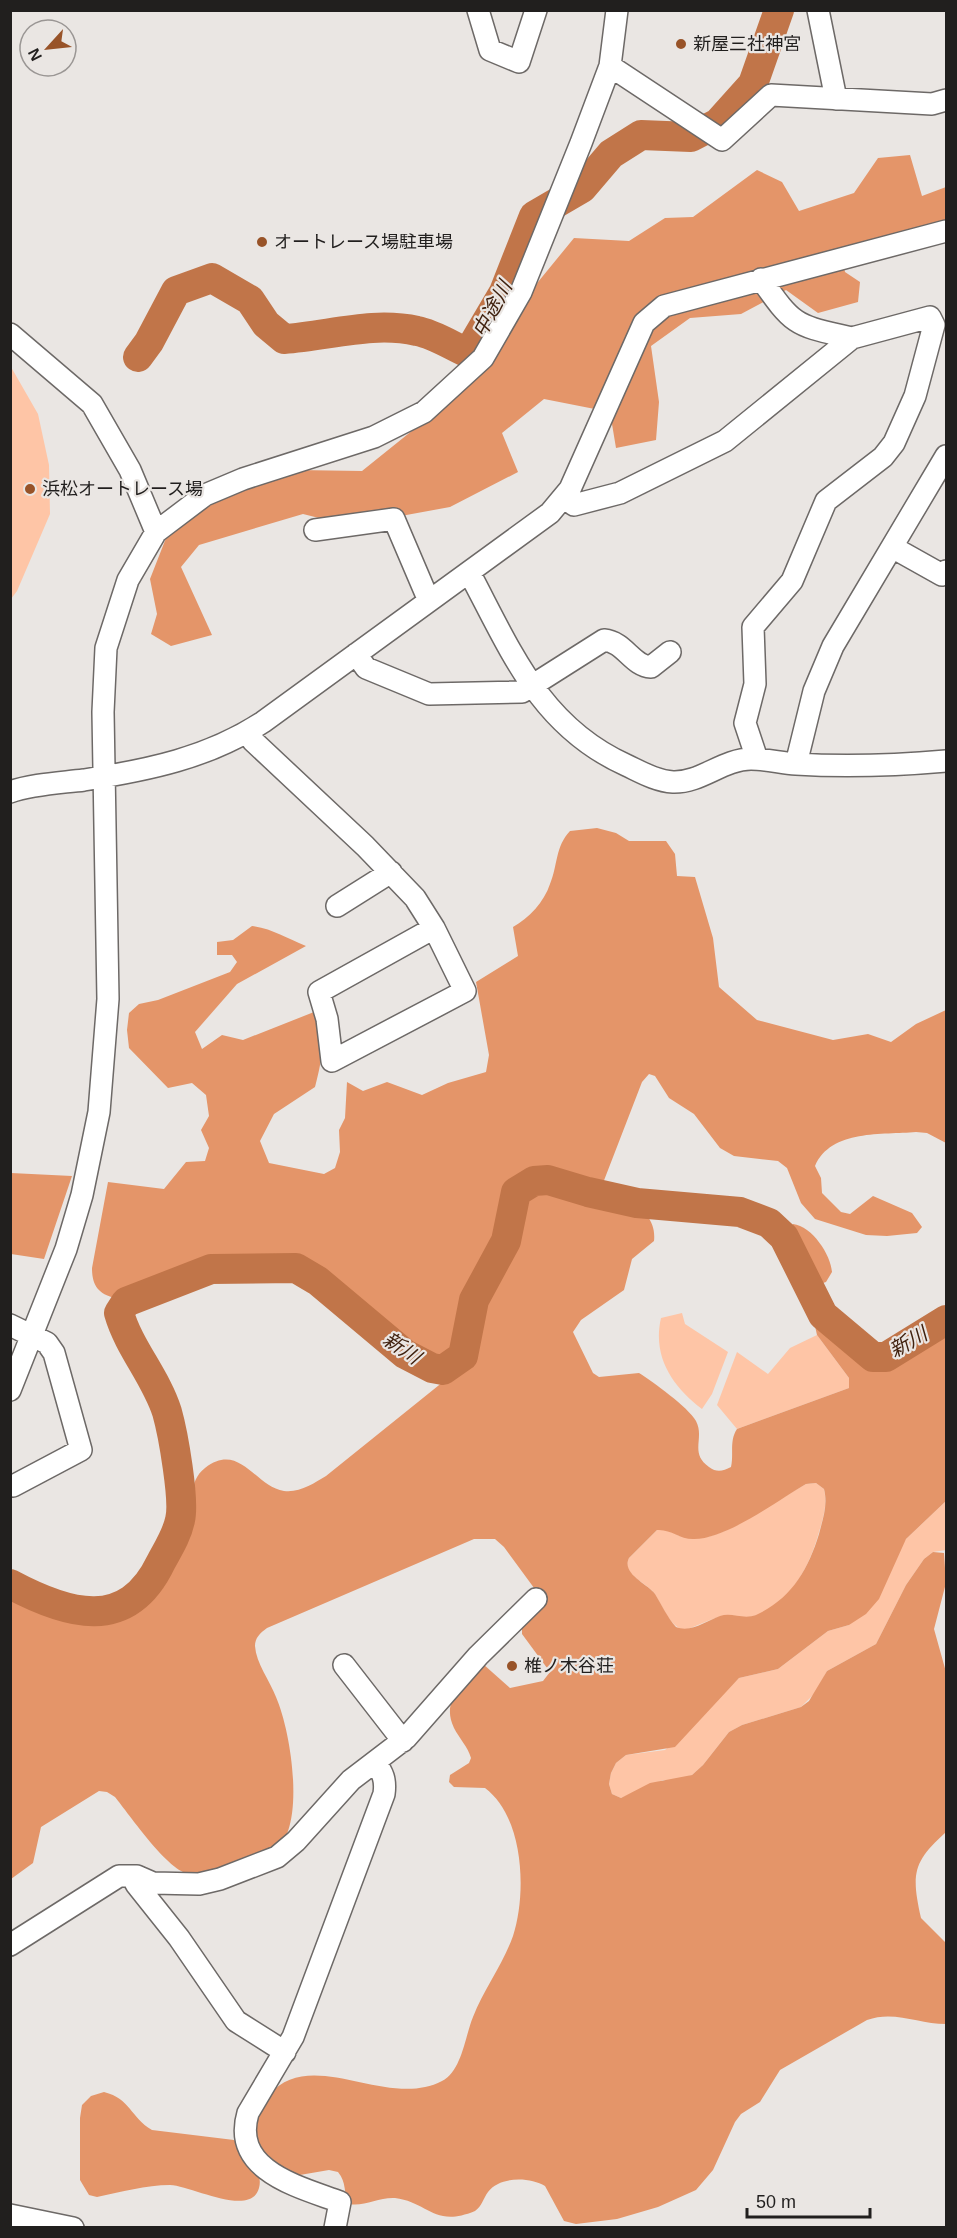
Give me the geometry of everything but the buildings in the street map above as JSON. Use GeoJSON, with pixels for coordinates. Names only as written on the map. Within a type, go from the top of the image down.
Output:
{"type":"FeatureCollection","features":[{"type":"Feature","properties":{"kind":"street"},"geometry":{"type":"LineString","coordinates":[[478,10],[490,50],[519,62],[536,10]]}},
{"type":"Feature","properties":{"kind":"street"},"geometry":{"type":"LineString","coordinates":[[10,1390],[63,1258],[80,1204],[94,1140],[103,1083],[108,999],[106,777],[103,712],[106,648],[128,580],[154,525],[205,495],[243,479],[374,437],[424,412],[483,357],[521,292],[556,208],[610,66],[617,10]]}},
{"type":"Feature","properties":{"kind":"street"},"geometry":{"type":"LineString","coordinates":[[818,10],[836,99]]}},
{"type":"Feature","properties":{"kind":"street"},"geometry":{"type":"LineString","coordinates":[[610,66],[722,141],[771,95],[932,104],[946,100]]}},
{"type":"Feature","properties":{"kind":"street"},"geometry":{"type":"LineString","coordinates":[[10,792],[106,777],[180,761],[215,749],[248,732],[550,513],[565,498],[644,323],[664,306],[946,231]]}},
{"type":"Feature","properties":{"kind":"street"},"geometry":{"type":"LineString","coordinates":[[761,279],[790,318],[806,328],[852,338]]}},
{"type":"Feature","properties":{"kind":"street"},"geometry":{"type":"LineString","coordinates":[[565,498],[574,505],[611,496],[725,441],[852,338],[930,317],[934,325],[915,396],[894,443],[883,457],[826,501],[792,581],[784,594],[755,621],[753,633],[755,684],[745,717],[757,759]]}},
{"type":"Feature","properties":{"kind":"street"},"geometry":{"type":"LineString","coordinates":[[808,372],[816,330]]}},
{"type":"Feature","properties":{"kind":"street"},"geometry":{"type":"LineString","coordinates":[[10,334],[92,404],[136,484],[154,525]]}},
{"type":"Feature","properties":{"kind":"street"},"geometry":{"type":"LineString","coordinates":[[796,764],[807,715],[823,668],[845,624],[946,456]]}},
{"type":"Feature","properties":{"kind":"street"},"geometry":{"type":"LineString","coordinates":[[315,530],[394,519],[429,601]]}},
{"type":"Feature","properties":{"kind":"street"},"geometry":{"type":"LineString","coordinates":[[892,547],[942,575],[946,572]]}},
{"type":"Feature","properties":{"kind":"street"},"geometry":{"type":"LineString","coordinates":[[469,572],[531,687],[550,712],[586,743],[613,759],[662,781],[688,780],[735,761],[757,759],[796,764],[946,761]]}},
{"type":"Feature","properties":{"kind":"street"},"geometry":{"type":"LineString","coordinates":[[356,654],[366,668],[429,694],[522,692],[604,640],[613,641],[622,646],[644,666],[651,667],[670,652]]}},
{"type":"Feature","properties":{"kind":"street"},"geometry":{"type":"LineString","coordinates":[[248,732],[252,741],[391,872],[415,898],[434,928],[465,991],[332,1061],[327,1018],[319,992],[434,928]]}},
{"type":"Feature","properties":{"kind":"street"},"geometry":{"type":"LineString","coordinates":[[338,906],[391,872]]}},
{"type":"Feature","properties":{"kind":"street"},"geometry":{"type":"LineString","coordinates":[[10,1325],[47,1343],[58,1359],[81,1450],[23,1486]]}},
{"type":"Feature","properties":{"kind":"street"},"geometry":{"type":"LineString","coordinates":[[10,1945],[119,1876],[139,1877],[153,1883],[199,1884],[220,1879],[278,1857],[296,1841],[334,1796],[403,1741],[478,1656],[536,1599]]}},
{"type":"Feature","properties":{"kind":"street"},"geometry":{"type":"LineString","coordinates":[[344,1665],[403,1741]]}},
{"type":"Feature","properties":{"kind":"street"},"geometry":{"type":"LineString","coordinates":[[335,2228],[340,2202],[270,2174],[258,2162],[245,2137],[248,2113],[293,2037],[384,1794],[385,1783],[382,1772],[375,1762]]}},
{"type":"Feature","properties":{"kind":"street"},"geometry":{"type":"LineString","coordinates":[[139,1877],[136,1884],[179,1938],[236,2021],[285,2052]]}},
{"type":"Feature","properties":{"kind":"street"},"geometry":{"type":"LineString","coordinates":[[10,2215],[73,2228]]}},
{"type":"Feature","properties":{"kind":"shaded area"},"geometry":{"type":"Polygon","coordinates":[[[910,155],[922,196],[946,187],[946,223],[841,254],[845,272],[860,282],[858,302],[818,313],[786,290],[741,314],[690,318],[651,346],[659,402],[656,440],[616,448],[610,412],[544,399],[502,433],[518,472],[450,507],[390,518],[327,520],[303,514],[199,545],[181,567],[212,635],[171,646],[151,634],[157,614],[150,579],[168,533],[211,499],[296,470],[362,471],[459,393],[502,345],[538,282],[574,238],[629,241],[665,218],[693,217],[757,170],[782,182],[799,211],[854,193],[878,158],[910,155]]]}},
{"type":"Feature","properties":{"kind":"shaded area","name":"浜松オートレース場"},"geometry":{"type":"Polygon","coordinates":[[[11,367],[38,414],[49,465],[50,514],[17,591],[11,599],[11,367]]]}},
{"type":"Feature","properties":{"kind":"shaded area"},"geometry":{"type":"Polygon","coordinates":[[[597,828],[616,833],[629,841],[666,841],[675,854],[677,876],[695,877],[713,938],[719,987],[757,1020],[833,1040],[868,1034],[891,1042],[916,1024],[946,1010],[946,1143],[927,1133],[916,1132],[859,1136],[833,1146],[823,1154],[815,1166],[821,1178],[822,1193],[841,1212],[850,1214],[873,1196],[912,1213],[922,1227],[917,1233],[887,1236],[866,1235],[815,1219],[801,1203],[787,1168],[778,1161],[734,1156],[720,1148],[694,1114],[669,1098],[655,1076],[649,1074],[642,1082],[603,1183],[589,1186],[540,1173],[515,1182],[508,1196],[500,1239],[468,1298],[457,1353],[442,1364],[423,1359],[404,1348],[331,1282],[313,1269],[296,1262],[258,1259],[215,1263],[192,1269],[115,1298],[104,1294],[97,1288],[92,1268],[108,1182],[164,1189],[186,1162],[205,1161],[209,1148],[201,1130],[209,1116],[206,1095],[192,1083],[168,1088],[129,1048],[127,1030],[129,1013],[139,1004],[158,1000],[230,972],[237,962],[232,955],[217,955],[217,942],[233,940],[252,926],[260,927],[306,946],[237,984],[195,1032],[202,1049],[222,1035],[243,1040],[314,1012],[322,1049],[315,1087],[274,1114],[260,1141],[269,1163],[324,1174],[335,1168],[340,1152],[339,1130],[345,1118],[347,1082],[363,1091],[387,1082],[422,1095],[448,1083],[486,1072],[489,1055],[476,982],[518,956],[513,927],[525,919],[544,897],[553,877],[559,850],[565,837],[570,831],[597,828]]]}},
{"type":"Feature","properties":{"kind":"shaded area"},"geometry":{"type":"Polygon","coordinates":[[[11,1173],[72,1176],[44,1259],[11,1254],[11,1173]]]}},
{"type":"Feature","properties":{"kind":"shaded area"},"geometry":{"type":"Polygon","coordinates":[[[547,1186],[616,1204],[641,1212],[650,1221],[654,1231],[654,1241],[632,1259],[624,1290],[581,1320],[573,1332],[593,1373],[599,1377],[639,1373],[686,1409],[698,1427],[698,1451],[703,1462],[717,1471],[731,1467],[733,1438],[737,1429],[849,1388],[849,1378],[817,1335],[815,1326],[818,1324],[826,1326],[870,1362],[880,1363],[899,1357],[946,1328],[946,1501],[906,1539],[879,1599],[866,1614],[849,1625],[828,1631],[778,1669],[739,1678],[675,1747],[626,1755],[616,1763],[609,1784],[612,1794],[621,1798],[650,1783],[692,1775],[703,1765],[729,1732],[742,1725],[801,1707],[809,1701],[827,1671],[876,1644],[906,1585],[924,1559],[933,1552],[944,1553],[946,1583],[934,1629],[946,1672],[946,1832],[935,1842],[921,1861],[917,1869],[916,1890],[921,1918],[946,1943],[946,2024],[887,2016],[867,2020],[780,2070],[760,2102],[741,2114],[735,2122],[713,2170],[696,2190],[658,2207],[617,2219],[576,2224],[564,2221],[545,2186],[524,2180],[500,2183],[488,2192],[475,2211],[450,2217],[395,2198],[349,2204],[343,2180],[338,2172],[329,2170],[294,2176],[262,2159],[249,2126],[269,2095],[286,2081],[306,2076],[328,2076],[398,2088],[420,2088],[442,2081],[449,2076],[458,2061],[477,2007],[509,1946],[520,1899],[521,1878],[515,1836],[508,1817],[498,1801],[485,1788],[454,1787],[449,1782],[450,1775],[469,1763],[471,1758],[450,1718],[452,1700],[462,1685],[483,1664],[510,1688],[543,1681],[550,1672],[522,1634],[522,1624],[537,1592],[504,1547],[495,1539],[474,1539],[267,1628],[258,1636],[255,1643],[256,1652],[281,1711],[292,1764],[292,1817],[288,1831],[281,1842],[265,1851],[219,1869],[190,1874],[181,1871],[161,1854],[115,1797],[107,1792],[99,1791],[41,1827],[33,1863],[11,1879],[11,1595],[58,1614],[80,1619],[102,1620],[121,1617],[140,1607],[156,1590],[171,1565],[190,1523],[193,1487],[199,1474],[205,1468],[217,1461],[238,1462],[264,1482],[284,1491],[301,1489],[326,1476],[464,1365],[470,1353],[483,1295],[512,1244],[521,1195],[535,1187],[547,1186]],[[816,1483],[806,1484],[735,1527],[706,1538],[688,1539],[667,1531],[657,1530],[629,1558],[629,1569],[636,1578],[652,1590],[676,1627],[687,1629],[724,1615],[747,1617],[756,1615],[779,1601],[788,1592],[809,1560],[822,1522],[825,1506],[824,1489],[816,1483]]]}},
{"type":"Feature","properties":{"kind":"shaded area"},"geometry":{"type":"Polygon","coordinates":[[[793,1224],[807,1230],[824,1250],[832,1272],[826,1282],[820,1284],[805,1268],[793,1240],[790,1227],[793,1224]]]}},
{"type":"Feature","properties":{"kind":"shaded area"},"geometry":{"type":"Polygon","coordinates":[[[682,1313],[685,1324],[728,1352],[712,1394],[702,1409],[674,1381],[662,1358],[659,1332],[661,1318],[682,1313]]]}},
{"type":"Feature","properties":{"kind":"shaded area"},"geometry":{"type":"Polygon","coordinates":[[[817,1335],[849,1378],[849,1388],[737,1429],[717,1405],[737,1352],[768,1374],[790,1348],[817,1335]]]}},
{"type":"Feature","properties":{"kind":"shaded area"},"geometry":{"type":"Polygon","coordinates":[[[816,1483],[824,1489],[825,1508],[813,1551],[794,1587],[775,1606],[763,1612],[750,1617],[723,1616],[683,1630],[673,1624],[651,1589],[628,1569],[629,1558],[657,1530],[669,1530],[679,1536],[708,1537],[725,1531],[806,1484],[816,1483]]]}},
{"type":"Feature","properties":{"kind":"shaded area"},"geometry":{"type":"Polygon","coordinates":[[[946,1501],[946,1550],[933,1552],[924,1559],[906,1585],[876,1644],[827,1671],[815,1693],[801,1707],[742,1725],[729,1732],[703,1765],[692,1775],[677,1780],[663,1780],[621,1798],[612,1794],[609,1784],[611,1773],[616,1763],[626,1755],[665,1750],[739,1678],[778,1669],[828,1631],[849,1625],[906,1539],[946,1501]]]}},
{"type":"Feature","properties":{"kind":"shaded area"},"geometry":{"type":"Polygon","coordinates":[[[104,2092],[120,2099],[139,2120],[152,2130],[234,2140],[252,2161],[259,2174],[259,2188],[254,2197],[233,2200],[170,2185],[143,2187],[97,2197],[89,2195],[80,2180],[80,2118],[82,2105],[91,2096],[104,2092]]]}},
{"type":"Feature","properties":{"kind":"waterway","name":"中途川"},"geometry":{"type":"LineString","coordinates":[[138,357],[149,342],[176,291],[212,278],[250,300],[266,324],[284,339],[367,328],[400,328],[430,335],[468,353],[504,292],[534,216],[582,188],[611,154],[641,135],[691,137],[718,123],[753,84],[779,10]]}},
{"type":"Feature","properties":{"kind":"waterway","name":"新川"},"geometry":{"type":"LineString","coordinates":[[10,1584],[53,1604],[94,1611],[114,1608],[131,1600],[147,1585],[179,1526],[180,1483],[167,1412],[123,1326],[119,1313],[126,1302],[211,1269],[296,1268],[318,1281],[405,1354],[432,1368],[443,1370],[463,1356],[474,1300],[506,1241],[516,1192],[534,1181],[548,1180],[637,1203],[740,1212],[769,1223],[784,1237],[823,1315],[873,1357],[886,1357],[946,1320]]}},
{"type":"Feature","properties":{"kind":"place","name":"新屋三社神宮"},"geometry":{"type":"Point","coordinates":[681,44]}},
{"type":"Feature","properties":{"kind":"place","name":"オートレース場駐車場"},"geometry":{"type":"Point","coordinates":[262,242]}},
{"type":"Feature","properties":{"kind":"place","name":"浜松オートレース場"},"geometry":{"type":"Point","coordinates":[30,489]}},
{"type":"Feature","properties":{"kind":"place","name":"椎ノ木谷荘"},"geometry":{"type":"Point","coordinates":[512,1666]}}]}
